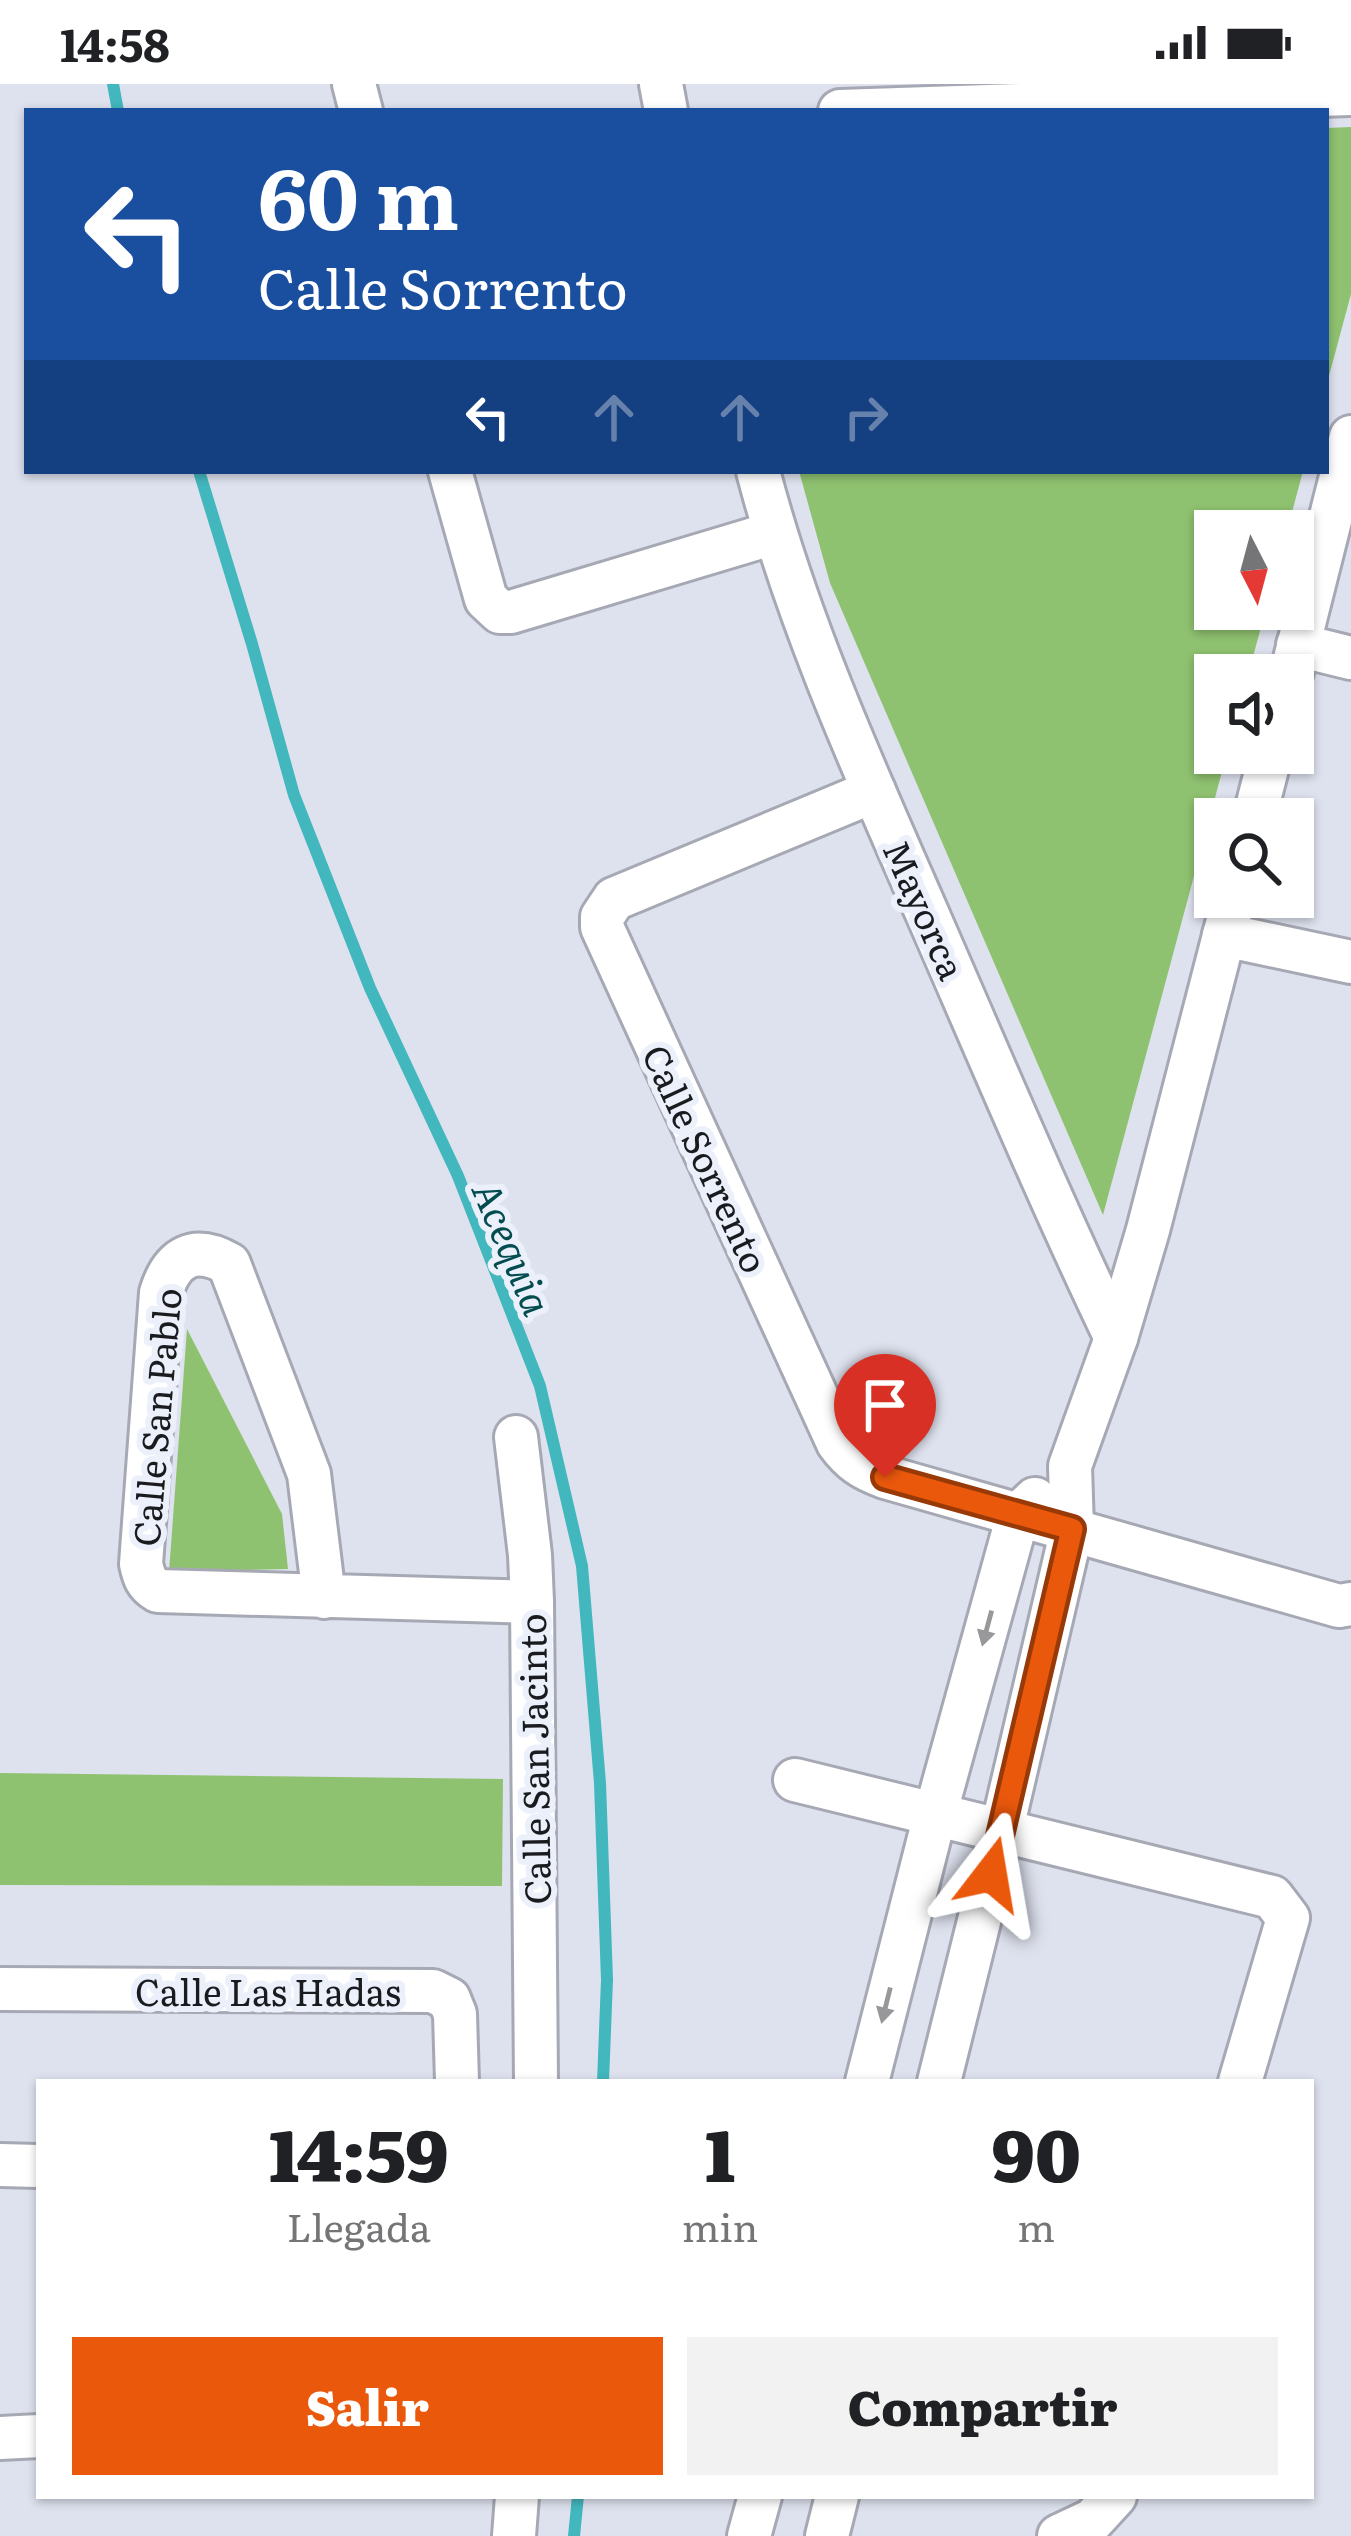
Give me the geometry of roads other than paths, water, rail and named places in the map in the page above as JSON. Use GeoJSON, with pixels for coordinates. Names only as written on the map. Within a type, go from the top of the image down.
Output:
{"type":"FeatureCollection","features":[{"type":"Feature","properties":{"kind":"street"},"geometry":{"type":"LineString","coordinates":[[930,108],[1351,94]]}},
{"type":"Feature","properties":{"kind":"street"},"geometry":{"type":"LineString","coordinates":[[1296,654],[1351,437]]}},
{"type":"Feature","properties":{"kind":"street"},"geometry":{"type":"LineString","coordinates":[[451,474],[486,599],[500,612],[774,533]]}},
{"type":"Feature","properties":{"kind":"street","name":"Mayorca"},"geometry":{"type":"LineString","coordinates":[[759,474],[787,574],[874,790],[1116,1338]]}},
{"type":"Feature","properties":{"kind":"street"},"geometry":{"type":"LineString","coordinates":[[1314,659],[1351,658]]}},
{"type":"Feature","properties":{"kind":"street","name":"Calle Sorrento"},"geometry":{"type":"LineString","coordinates":[[874,790],[614,899],[602,917],[602,927],[838,1443],[863,1469],[1339,1606],[1351,1604]]}},
{"type":"Feature","properties":{"kind":"street"},"geometry":{"type":"LineString","coordinates":[[940,2079],[1072,1529],[1070,1466],[1148,1231],[1228,918]]}},
{"type":"Feature","properties":{"kind":"street"},"geometry":{"type":"LineString","coordinates":[[1234,918],[1351,962]]}},
{"type":"Feature","properties":{"kind":"street","name":"Calle San Pablo"},"geometry":{"type":"LineString","coordinates":[[324,1598],[309,1474],[229,1264],[215,1256],[182,1259],[168,1271],[161,1293],[141,1564],[150,1586],[158,1591],[324,1598],[532,1602]]}},
{"type":"Feature","properties":{"kind":"street","name":"Calle San Jacinto"},"geometry":{"type":"LineString","coordinates":[[516,1437],[532,1602],[536,2079]]}},
{"type":"Feature","properties":{"kind":"street"},"geometry":{"type":"LineString","coordinates":[[867,2079],[1018,1515],[1070,1466]]}},
{"type":"Feature","properties":{"kind":"street"},"geometry":{"type":"LineString","coordinates":[[795,1780],[1272,1897],[1288,1918],[1241,2079]]}},
{"type":"Feature","properties":{"kind":"street","name":"Calle Las Hadas"},"geometry":{"type":"LineString","coordinates":[[0,1989],[433,1991],[449,1999],[455,2014],[457,2079]]}},
{"type":"Feature","properties":{"kind":"street"},"geometry":{"type":"LineString","coordinates":[[0,2165],[36,2166]]}},
{"type":"Feature","properties":{"kind":"street"},"geometry":{"type":"LineString","coordinates":[[0,2438],[36,2436]]}},
{"type":"Feature","properties":{"kind":"street"},"geometry":{"type":"LineString","coordinates":[[514,2536],[518,2499]]}},
{"type":"Feature","properties":{"kind":"street"},"geometry":{"type":"LineString","coordinates":[[749,2536],[759,2499]]}},
{"type":"Feature","properties":{"kind":"street"},"geometry":{"type":"LineString","coordinates":[[826,2536],[836,2499]]}},
{"type":"Feature","properties":{"kind":"street"},"geometry":{"type":"LineString","coordinates":[[1059,2536],[1093,2520],[1112,2499]]}},
{"type":"Feature","properties":{"kind":"waterway","name":"Acequia"},"geometry":{"type":"LineString","coordinates":[[113,84],[117,108]]}},
{"type":"Feature","properties":{"kind":"waterway","name":"Acequia"},"geometry":{"type":"LineString","coordinates":[[200,474],[294,795],[370,988],[458,1176],[540,1386],[582,1566],[600,1783],[607,1980],[603,2079]]}},
{"type":"Feature","properties":{"kind":"waterway","name":"Acequia"},"geometry":{"type":"LineString","coordinates":[[574,2536],[578,2499]]}}]}
